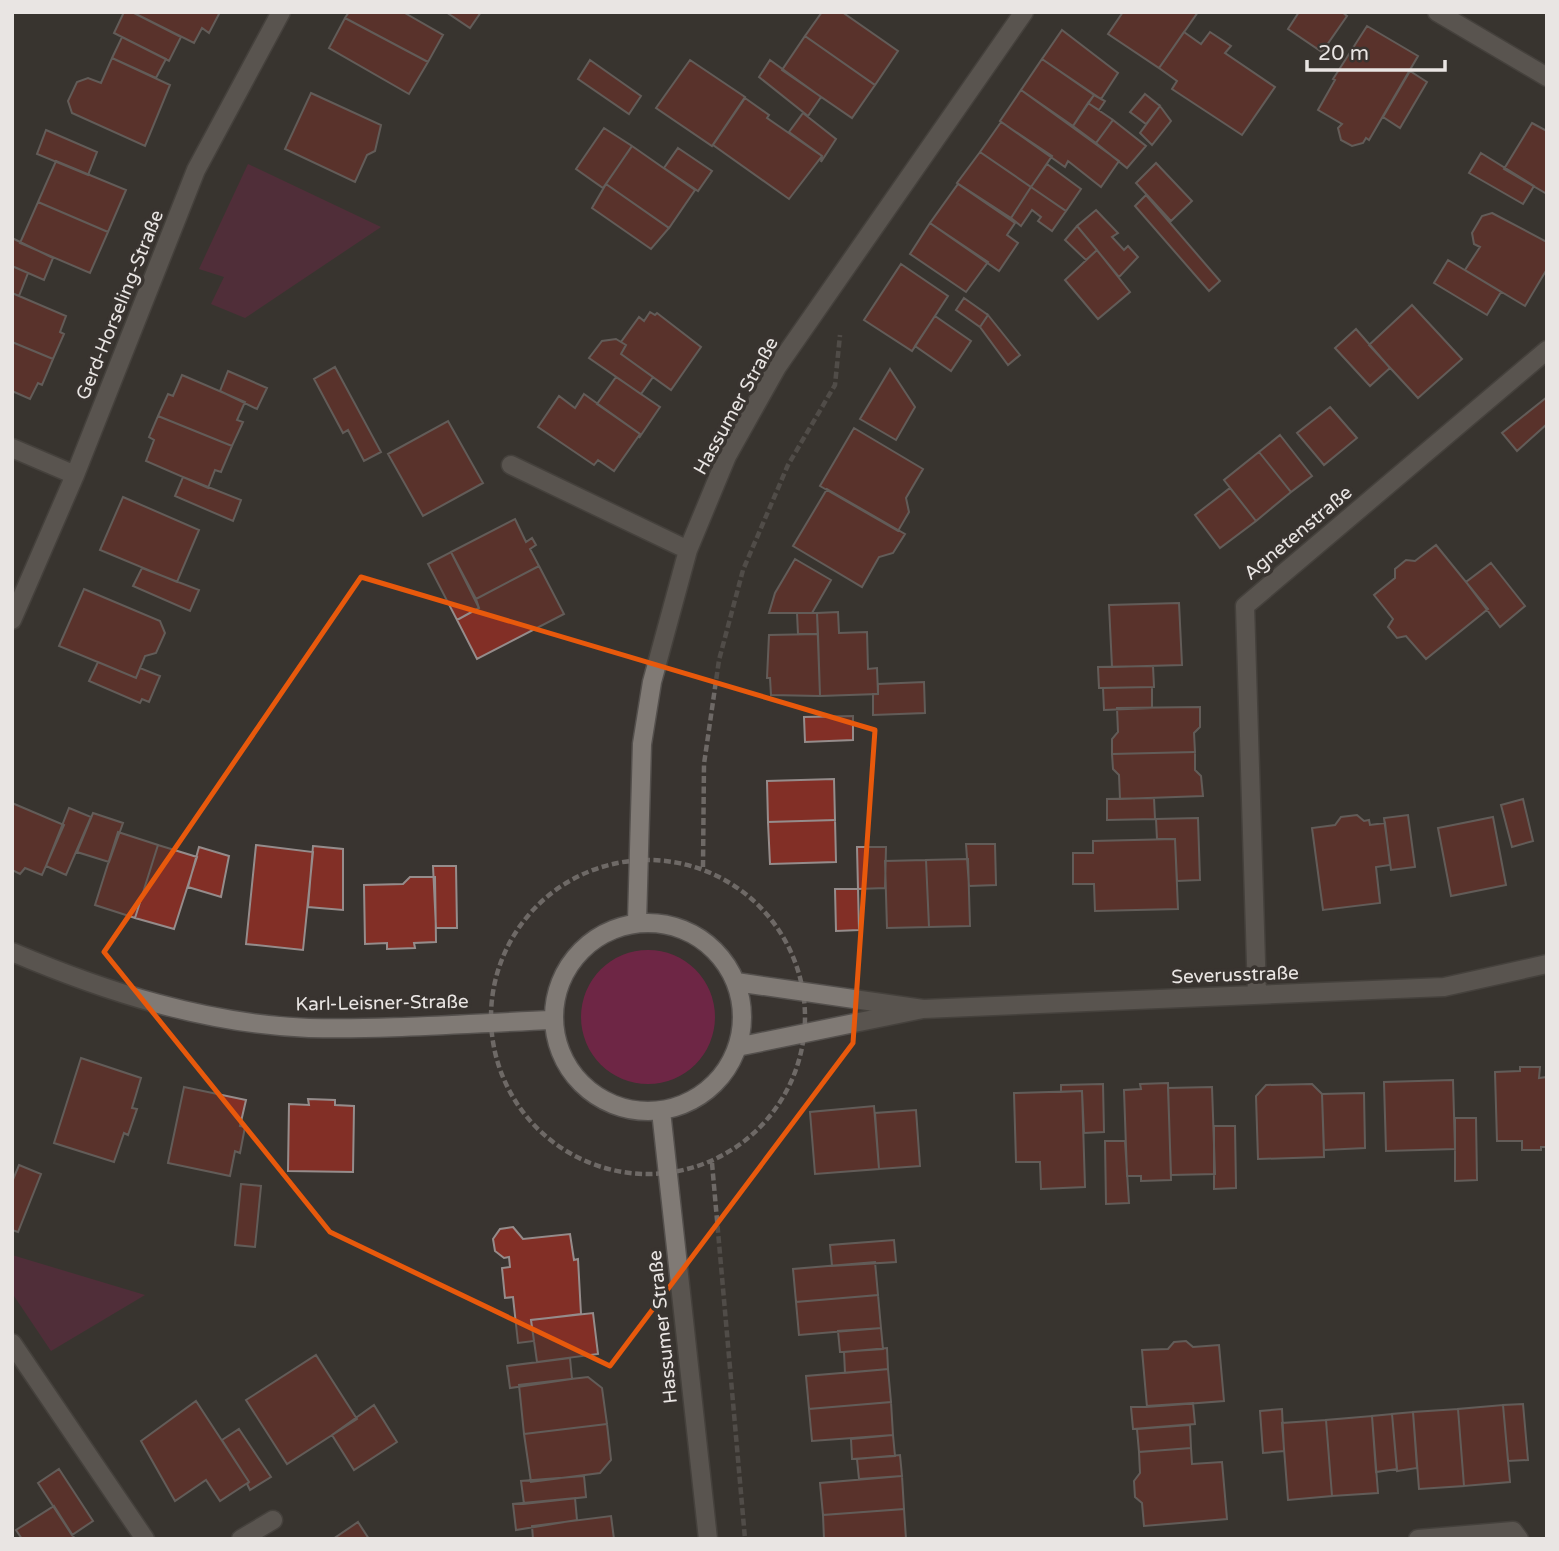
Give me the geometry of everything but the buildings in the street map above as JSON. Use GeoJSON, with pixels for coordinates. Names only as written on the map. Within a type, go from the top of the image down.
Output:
{"type":"FeatureCollection","features":[{"type":"Feature","properties":{"kind":"street","name":"Gerd-Horseling-Straße"},"geometry":{"type":"LineString","coordinates":[[12,620],[75,475],[196,170],[281,12]]}},
{"type":"Feature","properties":{"kind":"street","name":"Hassumer Straße"},"geometry":{"type":"LineString","coordinates":[[637,922],[644,732],[652,682],[688,550],[727,456],[777,367],[1024,12]]}},
{"type":"Feature","properties":{"kind":"street"},"geometry":{"type":"LineString","coordinates":[[1437,12],[1547,77]]}},
{"type":"Feature","properties":{"kind":"street","name":"Agnetenstraße"},"geometry":{"type":"LineString","coordinates":[[1257,995],[1245,606],[1547,350]]}},
{"type":"Feature","properties":{"kind":"street"},"geometry":{"type":"LineString","coordinates":[[12,448],[75,475]]}},
{"type":"Feature","properties":{"kind":"street"},"geometry":{"type":"LineString","coordinates":[[511,465],[688,550]]}},
{"type":"Feature","properties":{"kind":"street"},"geometry":{"type":"LineString","coordinates":[[637,922],[662,923],[686,930],[707,943],[724,961],[736,982],[743,1015],[737,1047],[726,1070],[708,1090],[686,1104],[661,1111],[629,1110],[592,1092],[576,1078],[560,1051],[553,1020],[556,992],[568,966],[586,945],[610,929],[637,922]]}},
{"type":"Feature","properties":{"kind":"street","name":"Karl-Leisner-Straße"},"geometry":{"type":"LineString","coordinates":[[12,952],[84,982],[193,1013],[308,1028],[553,1020]]}},
{"type":"Feature","properties":{"kind":"street","name":"Severusstraße"},"geometry":{"type":"LineString","coordinates":[[737,1047],[923,1009],[1444,987],[1547,964]]}},
{"type":"Feature","properties":{"kind":"street","name":"Severusstraße"},"geometry":{"type":"LineString","coordinates":[[736,982],[923,1009]]}},
{"type":"Feature","properties":{"kind":"street","name":"Hassumer Straße"},"geometry":{"type":"LineString","coordinates":[[661,1111],[708,1539]]}},
{"type":"Feature","properties":{"kind":"street"},"geometry":{"type":"LineString","coordinates":[[12,1343],[145,1539]]}},
{"type":"Feature","properties":{"kind":"street"},"geometry":{"type":"LineString","coordinates":[[241,1539],[273,1520]]}},
{"type":"Feature","properties":{"kind":"street"},"geometry":{"type":"LineString","coordinates":[[1419,1539],[1513,1531],[1519,1539]]}},
{"type":"Feature","properties":{"kind":"path"},"geometry":{"type":"LineString","coordinates":[[703,867],[704,764],[719,660],[743,570],[788,465],[835,385],[841,325]]}},
{"type":"Feature","properties":{"kind":"path"},"geometry":{"type":"LineString","coordinates":[[659,859],[703,867],[738,887],[778,929],[795,960],[805,992],[807,1033],[792,1082],[775,1111],[746,1139],[712,1163],[667,1175],[643,1176],[609,1169],[579,1157],[548,1137],[522,1110],[499,1073],[490,1022],[492,975],[508,942],[528,913],[551,893],[585,874],[612,862],[639,860],[659,859]]}},
{"type":"Feature","properties":{"kind":"path"},"geometry":{"type":"LineString","coordinates":[[712,1163],[745,1539]]}},
{"type":"Feature","properties":{"kind":"highlighted area"},"geometry":{"type":"Polygon","coordinates":[[[361,577],[875,730],[853,1043],[610,1366],[330,1232],[104,952],[361,577]]]}},
{"type":"Feature","properties":{"kind":"shaded area"},"geometry":{"type":"Polygon","coordinates":[[[248,164],[381,227],[245,318],[211,304],[224,277],[199,269],[248,164]]]}},
{"type":"Feature","properties":{"kind":"shaded area"},"geometry":{"type":"Polygon","coordinates":[[[648,950],[674,955],[695,970],[710,991],[715,1017],[710,1043],[695,1064],[674,1079],[648,1084],[622,1079],[601,1064],[586,1043],[581,1017],[586,991],[601,970],[622,955],[648,950]]]}},
{"type":"Feature","properties":{"kind":"shaded area"},"geometry":{"type":"Polygon","coordinates":[[[12,1255],[145,1295],[51,1351],[12,1293],[12,1255]]]}}]}
